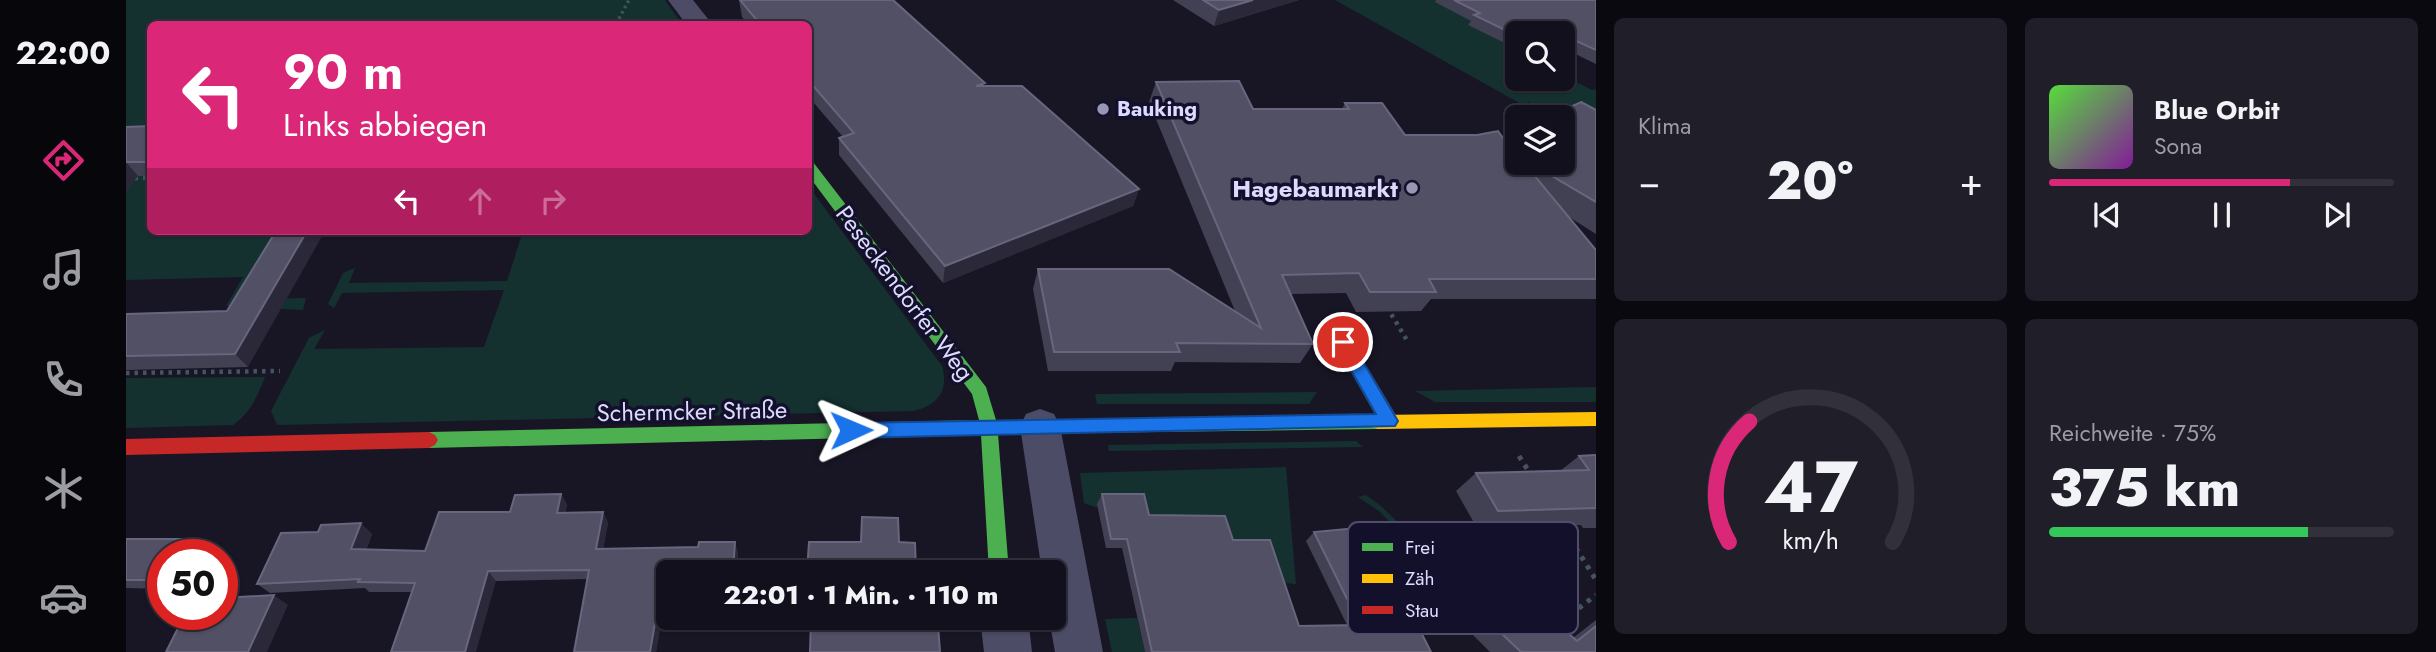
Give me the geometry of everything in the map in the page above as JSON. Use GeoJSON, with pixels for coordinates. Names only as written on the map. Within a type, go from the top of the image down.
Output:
{"type":"FeatureCollection","features":[{"type":"Feature","properties":{"kind":"main road","name":"Peseckendorfer Weg"},"geometry":{"type":"LineString","coordinates":[[812,170],[980,392],[989,427],[998,560]]}},
{"type":"Feature","properties":{"kind":"main road","name":"Schermcker Straße"},"geometry":{"type":"LineString","coordinates":[[126,447],[1040,426],[1596,419]]}},
{"type":"Feature","properties":{"kind":"street"},"geometry":{"type":"LineString","coordinates":[[680,0],[697,21]]}},
{"type":"Feature","properties":{"kind":"street"},"geometry":{"type":"LineString","coordinates":[[1040,426],[1079,652]]}},
{"type":"Feature","properties":{"kind":"street"},"geometry":{"type":"LineString","coordinates":[[1005,630],[1008,652]]}},
{"type":"Feature","properties":{"kind":"lane"},"geometry":{"type":"LineString","coordinates":[[1343,342],[1389,421]]}},
{"type":"Feature","properties":{"kind":"path"},"geometry":{"type":"LineString","coordinates":[[618,21],[629,0]]}},
{"type":"Feature","properties":{"kind":"path"},"geometry":{"type":"LineString","coordinates":[[126,178],[147,178]]}},
{"type":"Feature","properties":{"kind":"path"},"geometry":{"type":"LineString","coordinates":[[1384,300],[1408,342]]}},
{"type":"Feature","properties":{"kind":"path"},"geometry":{"type":"LineString","coordinates":[[126,373],[280,371]]}},
{"type":"Feature","properties":{"kind":"path"},"geometry":{"type":"LineString","coordinates":[[1517,452],[1538,487]]}},
{"type":"Feature","properties":{"kind":"path"},"geometry":{"type":"LineString","coordinates":[[1553,511],[1560,522]]}},
{"type":"Feature","properties":{"kind":"path"},"geometry":{"type":"LineString","coordinates":[[1578,551],[1596,580]]}},
{"type":"Feature","properties":{"kind":"path"},"geometry":{"type":"LineString","coordinates":[[1578,609],[1596,595]]}},
{"type":"Feature","properties":{"kind":"green space"},"geometry":{"type":"Polygon","coordinates":[[[126,0],[665,0],[680,21],[147,21],[147,235],[293,235],[255,299],[306,298],[303,310],[226,306],[243,277],[126,280],[126,0]]]}},
{"type":"Feature","properties":{"kind":"green space"},"geometry":{"type":"Polygon","coordinates":[[[1335,0],[1437,0],[1505,29],[1505,91],[1575,91],[1575,82],[1592,90],[1596,89],[1596,130],[1575,122],[1575,105],[1534,105],[1529,102],[1523,105],[1335,0]]]}},
{"type":"Feature","properties":{"kind":"green space"},"geometry":{"type":"Polygon","coordinates":[[[812,191],[942,366],[944,382],[940,396],[935,401],[913,411],[277,425],[271,411],[309,338],[325,330],[314,349],[484,347],[504,290],[342,293],[334,308],[328,304],[343,273],[355,268],[349,283],[507,281],[522,235],[812,235],[812,191]]]}},
{"type":"Feature","properties":{"kind":"green space"},"geometry":{"type":"Polygon","coordinates":[[[265,377],[249,409],[233,425],[126,428],[126,378],[265,377]]]}},
{"type":"Feature","properties":{"kind":"green space"},"geometry":{"type":"Polygon","coordinates":[[[1596,387],[1596,402],[1435,402],[1415,391],[1596,387]]]}},
{"type":"Feature","properties":{"kind":"green space"},"geometry":{"type":"Polygon","coordinates":[[[1317,392],[1309,404],[1097,404],[1095,394],[1317,392]]]}},
{"type":"Feature","properties":{"kind":"green space"},"geometry":{"type":"Polygon","coordinates":[[[1356,441],[1363,447],[1109,451],[1108,445],[1356,441]]]}},
{"type":"Feature","properties":{"kind":"green space"},"geometry":{"type":"Polygon","coordinates":[[[1286,467],[1296,584],[1273,582],[1236,549],[1227,519],[1151,519],[1146,503],[1098,504],[1098,508],[1084,503],[1080,473],[1286,467]]]}},
{"type":"Feature","properties":{"kind":"green space"},"geometry":{"type":"Polygon","coordinates":[[[1366,495],[1398,522],[1390,522],[1358,497],[1366,495]]]}},
{"type":"Feature","properties":{"kind":"green space"},"geometry":{"type":"Polygon","coordinates":[[[1137,618],[1145,652],[1112,652],[1105,619],[1137,618]]]}},
{"type":"Feature","properties":{"kind":"building"},"geometry":{"type":"Polygon","coordinates":[[[740,0],[893,0],[985,83],[976,86],[1022,86],[1139,189],[945,266],[839,138],[854,133],[812,85],[812,21],[758,21],[740,0]]]}},
{"type":"Feature","properties":{"kind":"building"},"geometry":{"type":"Polygon","coordinates":[[[1203,0],[1253,0],[1219,10],[1203,0]]]}},
{"type":"Feature","properties":{"kind":"building"},"geometry":{"type":"Polygon","coordinates":[[[1454,0],[1596,0],[1596,50],[1575,40],[1575,21],[1505,21],[1505,30],[1474,15],[1480,13],[1454,0]]]}},
{"type":"Feature","properties":{"kind":"building"},"geometry":{"type":"Polygon","coordinates":[[[1239,81],[1253,109],[1349,109],[1345,103],[1382,103],[1405,135],[1477,135],[1498,131],[1505,137],[1505,175],[1534,175],[1596,250],[1596,279],[1429,279],[1436,292],[1370,292],[1359,273],[1282,275],[1313,344],[1176,343],[1180,352],[1054,352],[1038,269],[1169,269],[1261,328],[1156,82],[1239,81]]]}},
{"type":"Feature","properties":{"kind":"building"},"geometry":{"type":"Polygon","coordinates":[[[1581,102],[1596,110],[1596,202],[1550,175],[1575,175],[1574,105],[1581,102]]]}},
{"type":"Feature","properties":{"kind":"building"},"geometry":{"type":"Polygon","coordinates":[[[147,126],[147,162],[126,162],[126,127],[147,126]]]}},
{"type":"Feature","properties":{"kind":"building"},"geometry":{"type":"Polygon","coordinates":[[[274,235],[305,235],[235,354],[126,356],[126,314],[227,311],[274,235]]]}},
{"type":"Feature","properties":{"kind":"building"},"geometry":{"type":"Polygon","coordinates":[[[1596,455],[1596,508],[1498,511],[1476,473],[1589,470],[1579,456],[1596,455]]]}},
{"type":"Feature","properties":{"kind":"building"},"geometry":{"type":"Polygon","coordinates":[[[561,494],[557,513],[603,512],[596,549],[698,547],[699,542],[735,542],[734,560],[656,560],[656,617],[650,652],[574,652],[589,570],[488,571],[465,652],[391,652],[415,583],[358,582],[360,579],[257,584],[281,533],[318,532],[321,525],[361,523],[351,549],[425,551],[439,512],[510,512],[515,495],[561,494]]]}},
{"type":"Feature","properties":{"kind":"building"},"geometry":{"type":"Polygon","coordinates":[[[1102,494],[1144,494],[1149,515],[1225,516],[1233,540],[1270,540],[1299,626],[1348,625],[1348,634],[1422,634],[1431,652],[1152,652],[1127,539],[1111,539],[1102,494]]]}},
{"type":"Feature","properties":{"kind":"building"},"geometry":{"type":"Polygon","coordinates":[[[862,517],[898,518],[899,542],[915,543],[916,560],[808,560],[809,542],[861,542],[862,517]]]}},
{"type":"Feature","properties":{"kind":"building"},"geometry":{"type":"Polygon","coordinates":[[[1348,529],[1348,601],[1314,532],[1348,529]]]}},
{"type":"Feature","properties":{"kind":"building"},"geometry":{"type":"Polygon","coordinates":[[[126,539],[147,539],[147,580],[126,580],[126,539]]]}},
{"type":"Feature","properties":{"kind":"building"},"geometry":{"type":"Polygon","coordinates":[[[274,595],[248,652],[166,652],[177,630],[238,630],[238,597],[274,595]]]}},
{"type":"Feature","properties":{"kind":"building"},"geometry":{"type":"Polygon","coordinates":[[[1596,626],[1596,652],[1521,652],[1502,634],[1569,634],[1577,641],[1596,626]]]}},
{"type":"Feature","properties":{"kind":"building"},"geometry":{"type":"Polygon","coordinates":[[[811,630],[938,630],[940,652],[810,652],[811,630]]]}},
{"type":"Feature","properties":{"kind":"traffic: fast"},"geometry":{"type":"LineString","coordinates":[[812,170],[980,392],[989,427],[998,560]]}},
{"type":"Feature","properties":{"kind":"traffic: fast"},"geometry":{"type":"LineString","coordinates":[[429,440],[1086,425],[1378,422]]}},
{"type":"Feature","properties":{"kind":"traffic: slow"},"geometry":{"type":"LineString","coordinates":[[1378,422],[1596,419]]}},
{"type":"Feature","properties":{"kind":"traffic: jam"},"geometry":{"type":"LineString","coordinates":[[126,447],[429,440]]}},
{"type":"Feature","properties":{"kind":"place","name":"Bauking"},"geometry":{"type":"Point","coordinates":[1103,109]}},
{"type":"Feature","properties":{"kind":"place","name":"Hagebaumarkt"},"geometry":{"type":"Point","coordinates":[1412,188]}},
{"type":"Feature","properties":{"kind":"route"},"geometry":{"type":"LineString","coordinates":[[851,430],[1389,421],[1343,342]]}}]}
